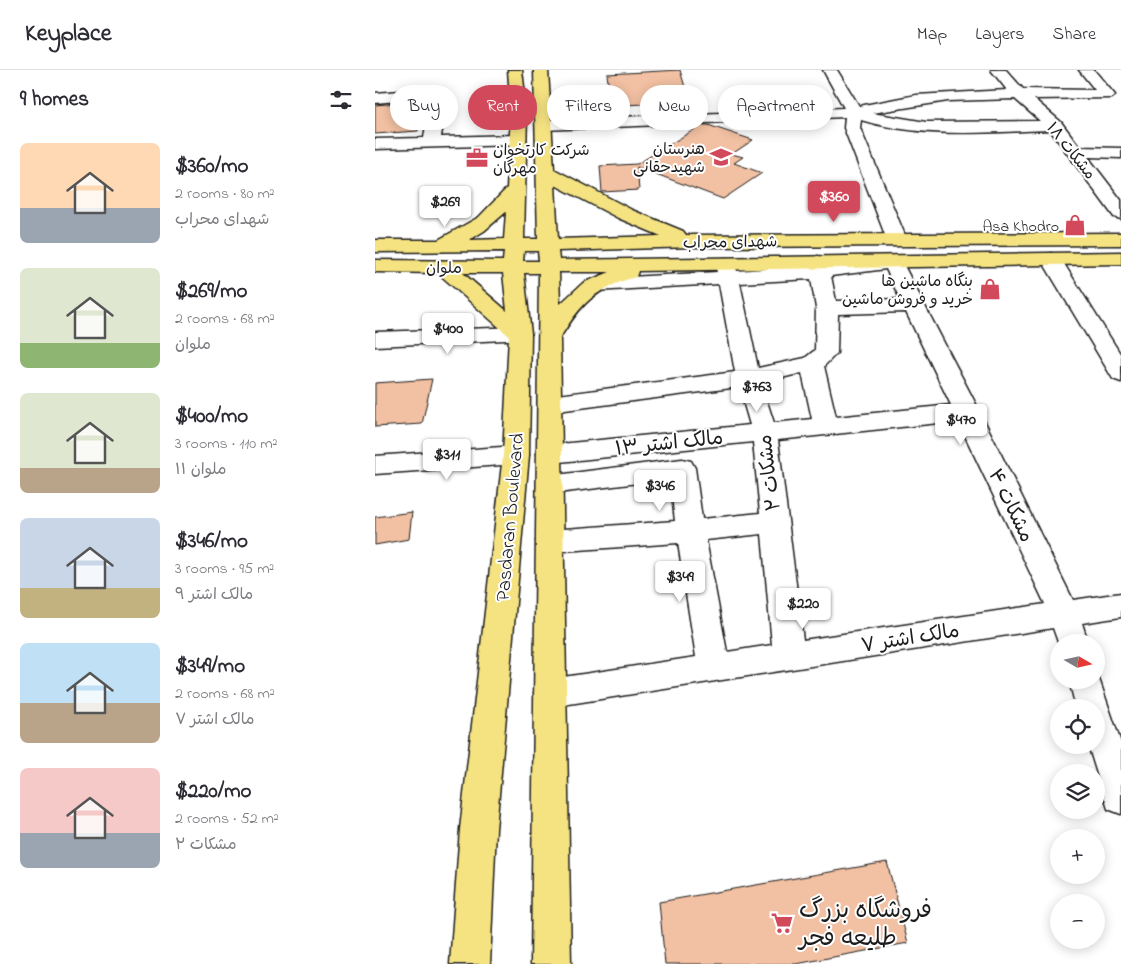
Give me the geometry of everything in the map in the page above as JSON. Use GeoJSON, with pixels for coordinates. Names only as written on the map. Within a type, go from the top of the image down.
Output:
{"type":"FeatureCollection","features":[{"type":"Feature","properties":{"kind":"main road","name":"Pasdaran Boulevard"},"geometry":{"type":"LineString","coordinates":[[470,964],[478,830],[516,455],[520,334],[514,256],[519,113],[515,70]]}},
{"type":"Feature","properties":{"kind":"main road","name":"Pasdaran Boulevard"},"geometry":{"type":"LineString","coordinates":[[541,70],[549,256],[550,339],[551,964]]}},
{"type":"Feature","properties":{"kind":"main road"},"geometry":{"type":"LineString","coordinates":[[544,170],[589,198],[641,223],[694,241]]}},
{"type":"Feature","properties":{"kind":"main road"},"geometry":{"type":"LineString","coordinates":[[432,246],[464,236],[481,227],[516,189]]}},
{"type":"Feature","properties":{"kind":"main road","name":"شهدای محراب"},"geometry":{"type":"LineString","coordinates":[[895,251],[1121,239]]}},
{"type":"Feature","properties":{"kind":"main road","name":"شهدای محراب"},"geometry":{"type":"LineString","coordinates":[[549,256],[694,241],[1051,259],[1121,258]]}},
{"type":"Feature","properties":{"kind":"main road","name":"ملوان"},"geometry":{"type":"LineString","coordinates":[[375,246],[432,246],[514,256]]}},
{"type":"Feature","properties":{"kind":"main road"},"geometry":{"type":"LineString","coordinates":[[514,256],[549,256]]}},
{"type":"Feature","properties":{"kind":"main road","name":"ملوان"},"geometry":{"type":"LineString","coordinates":[[375,266],[444,267],[514,256]]}},
{"type":"Feature","properties":{"kind":"main road","name":"شهدای محراب"},"geometry":{"type":"LineString","coordinates":[[549,256],[727,271]]}},
{"type":"Feature","properties":{"kind":"main road"},"geometry":{"type":"LineString","coordinates":[[550,339],[563,313],[576,298],[595,285],[623,274],[664,265]]}},
{"type":"Feature","properties":{"kind":"main road"},"geometry":{"type":"LineString","coordinates":[[444,267],[520,334]]}},
{"type":"Feature","properties":{"kind":"street"},"geometry":{"type":"LineString","coordinates":[[830,70],[854,112],[886,123],[967,126],[1055,125]]}},
{"type":"Feature","properties":{"kind":"street","name":"مشکات ۱۸"},"geometry":{"type":"LineString","coordinates":[[998,70],[1019,94],[1055,125],[1121,213]]}},
{"type":"Feature","properties":{"kind":"street"},"geometry":{"type":"LineString","coordinates":[[1086,70],[1114,95]]}},
{"type":"Feature","properties":{"kind":"street"},"geometry":{"type":"LineString","coordinates":[[375,98],[439,93],[432,143]]}},
{"type":"Feature","properties":{"kind":"street"},"geometry":{"type":"LineString","coordinates":[[544,125],[854,112],[888,103],[932,98],[1019,94],[1114,95]]}},
{"type":"Feature","properties":{"kind":"street","name":"مشکات ۴"},"geometry":{"type":"LineString","coordinates":[[854,112],[852,128],[914,305],[1064,614],[1070,634]]}},
{"type":"Feature","properties":{"kind":"street"},"geometry":{"type":"LineString","coordinates":[[375,144],[518,140]]}},
{"type":"Feature","properties":{"kind":"street"},"geometry":{"type":"LineString","coordinates":[[1076,152],[1121,152]]}},
{"type":"Feature","properties":{"kind":"street"},"geometry":{"type":"LineString","coordinates":[[1100,185],[1121,184]]}},
{"type":"Feature","properties":{"kind":"street"},"geometry":{"type":"LineString","coordinates":[[595,285],[727,271],[818,267],[895,251]]}},
{"type":"Feature","properties":{"kind":"street"},"geometry":{"type":"LineString","coordinates":[[1051,259],[1121,374]]}},
{"type":"Feature","properties":{"kind":"street"},"geometry":{"type":"LineString","coordinates":[[550,404],[748,378],[812,364],[826,354],[827,308],[818,267]]}},
{"type":"Feature","properties":{"kind":"street","name":"مشکات ۲"},"geometry":{"type":"LineString","coordinates":[[727,271],[748,378],[765,433],[773,522],[789,656]]}},
{"type":"Feature","properties":{"kind":"street"},"geometry":{"type":"LineString","coordinates":[[827,308],[914,305]]}},
{"type":"Feature","properties":{"kind":"street"},"geometry":{"type":"LineString","coordinates":[[375,339],[520,334]]}},
{"type":"Feature","properties":{"kind":"street"},"geometry":{"type":"LineString","coordinates":[[812,364],[827,426]]}},
{"type":"Feature","properties":{"kind":"street","name":"مالک اشتر ۱۳"},"geometry":{"type":"LineString","coordinates":[[550,454],[967,412]]}},
{"type":"Feature","properties":{"kind":"street"},"geometry":{"type":"LineString","coordinates":[[375,465],[516,455]]}},
{"type":"Feature","properties":{"kind":"street"},"geometry":{"type":"LineString","coordinates":[[550,484],[682,468],[690,531],[714,668]]}},
{"type":"Feature","properties":{"kind":"street"},"geometry":{"type":"LineString","coordinates":[[550,541],[690,531],[773,522]]}},
{"type":"Feature","properties":{"kind":"street","name":"مالک اشتر ۷"},"geometry":{"type":"LineString","coordinates":[[550,693],[1121,605]]}},
{"type":"Feature","properties":{"kind":"street"},"geometry":{"type":"LineString","coordinates":[[1105,746],[1121,797]]}},
{"type":"Feature","properties":{"kind":"building"},"geometry":{"type":"Polygon","coordinates":[[[680,70],[684,85],[640,85],[640,104],[630,105],[630,85],[608,85],[607,74],[680,70]]]}},
{"type":"Feature","properties":{"kind":"building"},"geometry":{"type":"Polygon","coordinates":[[[390,104],[390,130],[418,131],[375,134],[375,105],[390,104]]]}},
{"type":"Feature","properties":{"kind":"building"},"geometry":{"type":"Polygon","coordinates":[[[708,125],[718,130],[753,140],[732,154],[743,157],[734,163],[762,173],[723,199],[637,167],[639,190],[602,192],[600,166],[637,164],[694,130],[708,130],[708,125]]]}},
{"type":"Feature","properties":{"kind":"building"},"geometry":{"type":"Polygon","coordinates":[[[432,379],[422,424],[375,427],[375,383],[432,379]]]}},
{"type":"Feature","properties":{"kind":"building"},"geometry":{"type":"Polygon","coordinates":[[[412,512],[409,539],[375,545],[375,517],[412,512]]]}},
{"type":"Feature","properties":{"kind":"building","name":"فروشگاه بزرگ طلیعه فجر"},"geometry":{"type":"Polygon","coordinates":[[[887,862],[908,943],[796,964],[665,964],[659,902],[887,862]]]}},
{"type":"Feature","properties":{"kind":"place","name":"هنرستان شهیدحقانی"},"geometry":{"type":"Point","coordinates":[721,157]}},
{"type":"Feature","properties":{"kind":"place","name":"شرکت کارتخوان مهرگان"},"geometry":{"type":"Point","coordinates":[477,158]}},
{"type":"Feature","properties":{"kind":"place","name":"Asa Khodro"},"geometry":{"type":"Point","coordinates":[1075,225]}},
{"type":"Feature","properties":{"kind":"place","name":"بنگاه ماشین ها خرید و فروش ماشین"},"geometry":{"type":"Point","coordinates":[990,289]}},
{"type":"Feature","properties":{"kind":"place","name":"فروشگاه بزرگ طلیعه فجر"},"geometry":{"type":"Point","coordinates":[782,923]}}]}
